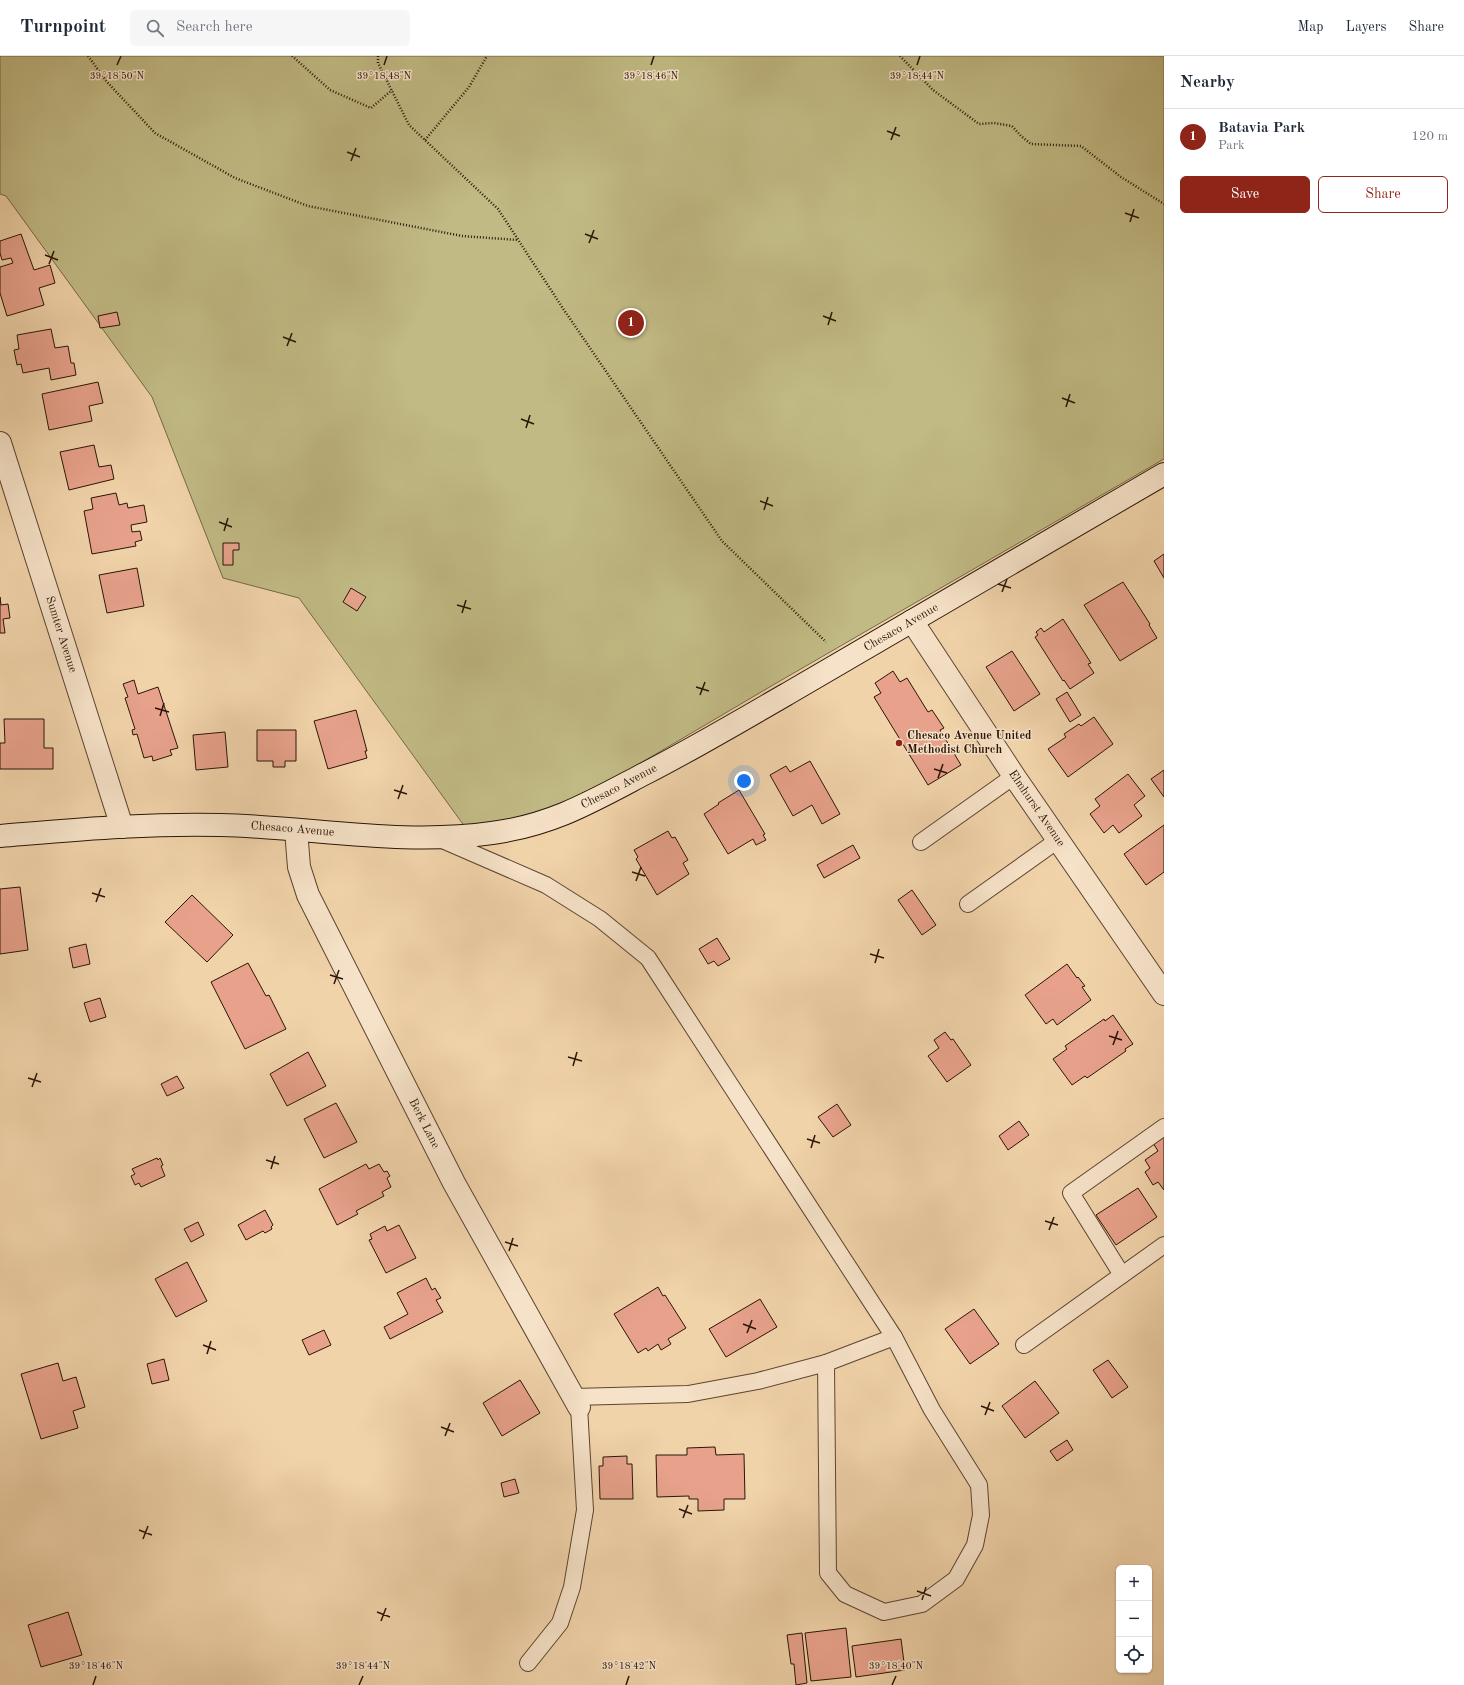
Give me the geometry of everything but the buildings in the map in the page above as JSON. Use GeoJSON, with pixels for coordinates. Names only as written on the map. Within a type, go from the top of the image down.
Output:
{"type":"FeatureCollection","features":[{"type":"Feature","properties":{"kind":"street","name":"Sumter Avenue"},"geometry":{"type":"LineString","coordinates":[[0,443],[122,826]]}},
{"type":"Feature","properties":{"kind":"street","name":"Chesaco Avenue"},"geometry":{"type":"LineString","coordinates":[[0,836],[122,826],[223,824],[397,838],[439,838],[493,833],[530,826],[558,817],[589,804],[678,758],[1164,474]]}},
{"type":"Feature","properties":{"kind":"street","name":"Elmhurst Avenue"},"geometry":{"type":"LineString","coordinates":[[912,621],[1014,776],[1164,994]]}},
{"type":"Feature","properties":{"kind":"street","name":"Berk Lane"},"geometry":{"type":"LineString","coordinates":[[296,830],[299,867],[308,895],[454,1183],[576,1402]]}},
{"type":"Feature","properties":{"kind":"lane"},"geometry":{"type":"LineString","coordinates":[[921,842],[1014,776]]}},
{"type":"Feature","properties":{"kind":"lane"},"geometry":{"type":"LineString","coordinates":[[439,838],[546,885],[600,919],[648,958],[894,1337],[932,1410],[978,1485],[979,1493],[981,1515],[975,1546],[956,1579],[922,1604],[884,1612],[845,1594],[828,1572],[826,1363]]}},
{"type":"Feature","properties":{"kind":"lane"},"geometry":{"type":"LineString","coordinates":[[968,904],[1058,840]]}},
{"type":"Feature","properties":{"kind":"lane"},"geometry":{"type":"LineString","coordinates":[[1122,1275],[1071,1193],[1164,1127]]}},
{"type":"Feature","properties":{"kind":"lane"},"geometry":{"type":"LineString","coordinates":[[1024,1345],[1164,1245]]}},
{"type":"Feature","properties":{"kind":"lane"},"geometry":{"type":"LineString","coordinates":[[528,1663],[560,1623],[572,1587],[585,1510],[576,1402],[688,1394],[758,1381],[826,1363],[894,1337]]}},
{"type":"Feature","properties":{"kind":"path"},"geometry":{"type":"LineString","coordinates":[[88,56],[107,82],[155,133],[235,178],[308,206],[462,236],[518,240]]}},
{"type":"Feature","properties":{"kind":"path"},"geometry":{"type":"LineString","coordinates":[[292,56],[330,90],[371,108],[392,90]]}},
{"type":"Feature","properties":{"kind":"path"},"geometry":{"type":"LineString","coordinates":[[378,56],[378,63],[409,124],[498,209],[564,310],[722,541],[845,660]]}},
{"type":"Feature","properties":{"kind":"path"},"geometry":{"type":"LineString","coordinates":[[425,140],[469,88],[487,56]]}},
{"type":"Feature","properties":{"kind":"path"},"geometry":{"type":"LineString","coordinates":[[900,56],[933,90],[979,124],[994,123],[1012,126],[1031,144],[1081,146],[1122,177],[1164,204]]}},
{"type":"Feature","properties":{"kind":"shaded area"},"geometry":{"type":"Polygon","coordinates":[[[0,56],[1164,56],[1164,459],[773,685],[588,794],[557,807],[498,824],[465,827],[299,598],[223,578],[152,397],[6,196],[0,194],[0,56]]]}},
{"type":"Feature","properties":{"kind":"place","name":"Batavia Park"},"geometry":{"type":"Point","coordinates":[631,323]}},
{"type":"Feature","properties":{"kind":"place","name":"Chesaco Avenue United Methodist Church"},"geometry":{"type":"Point","coordinates":[899,743]}}]}
